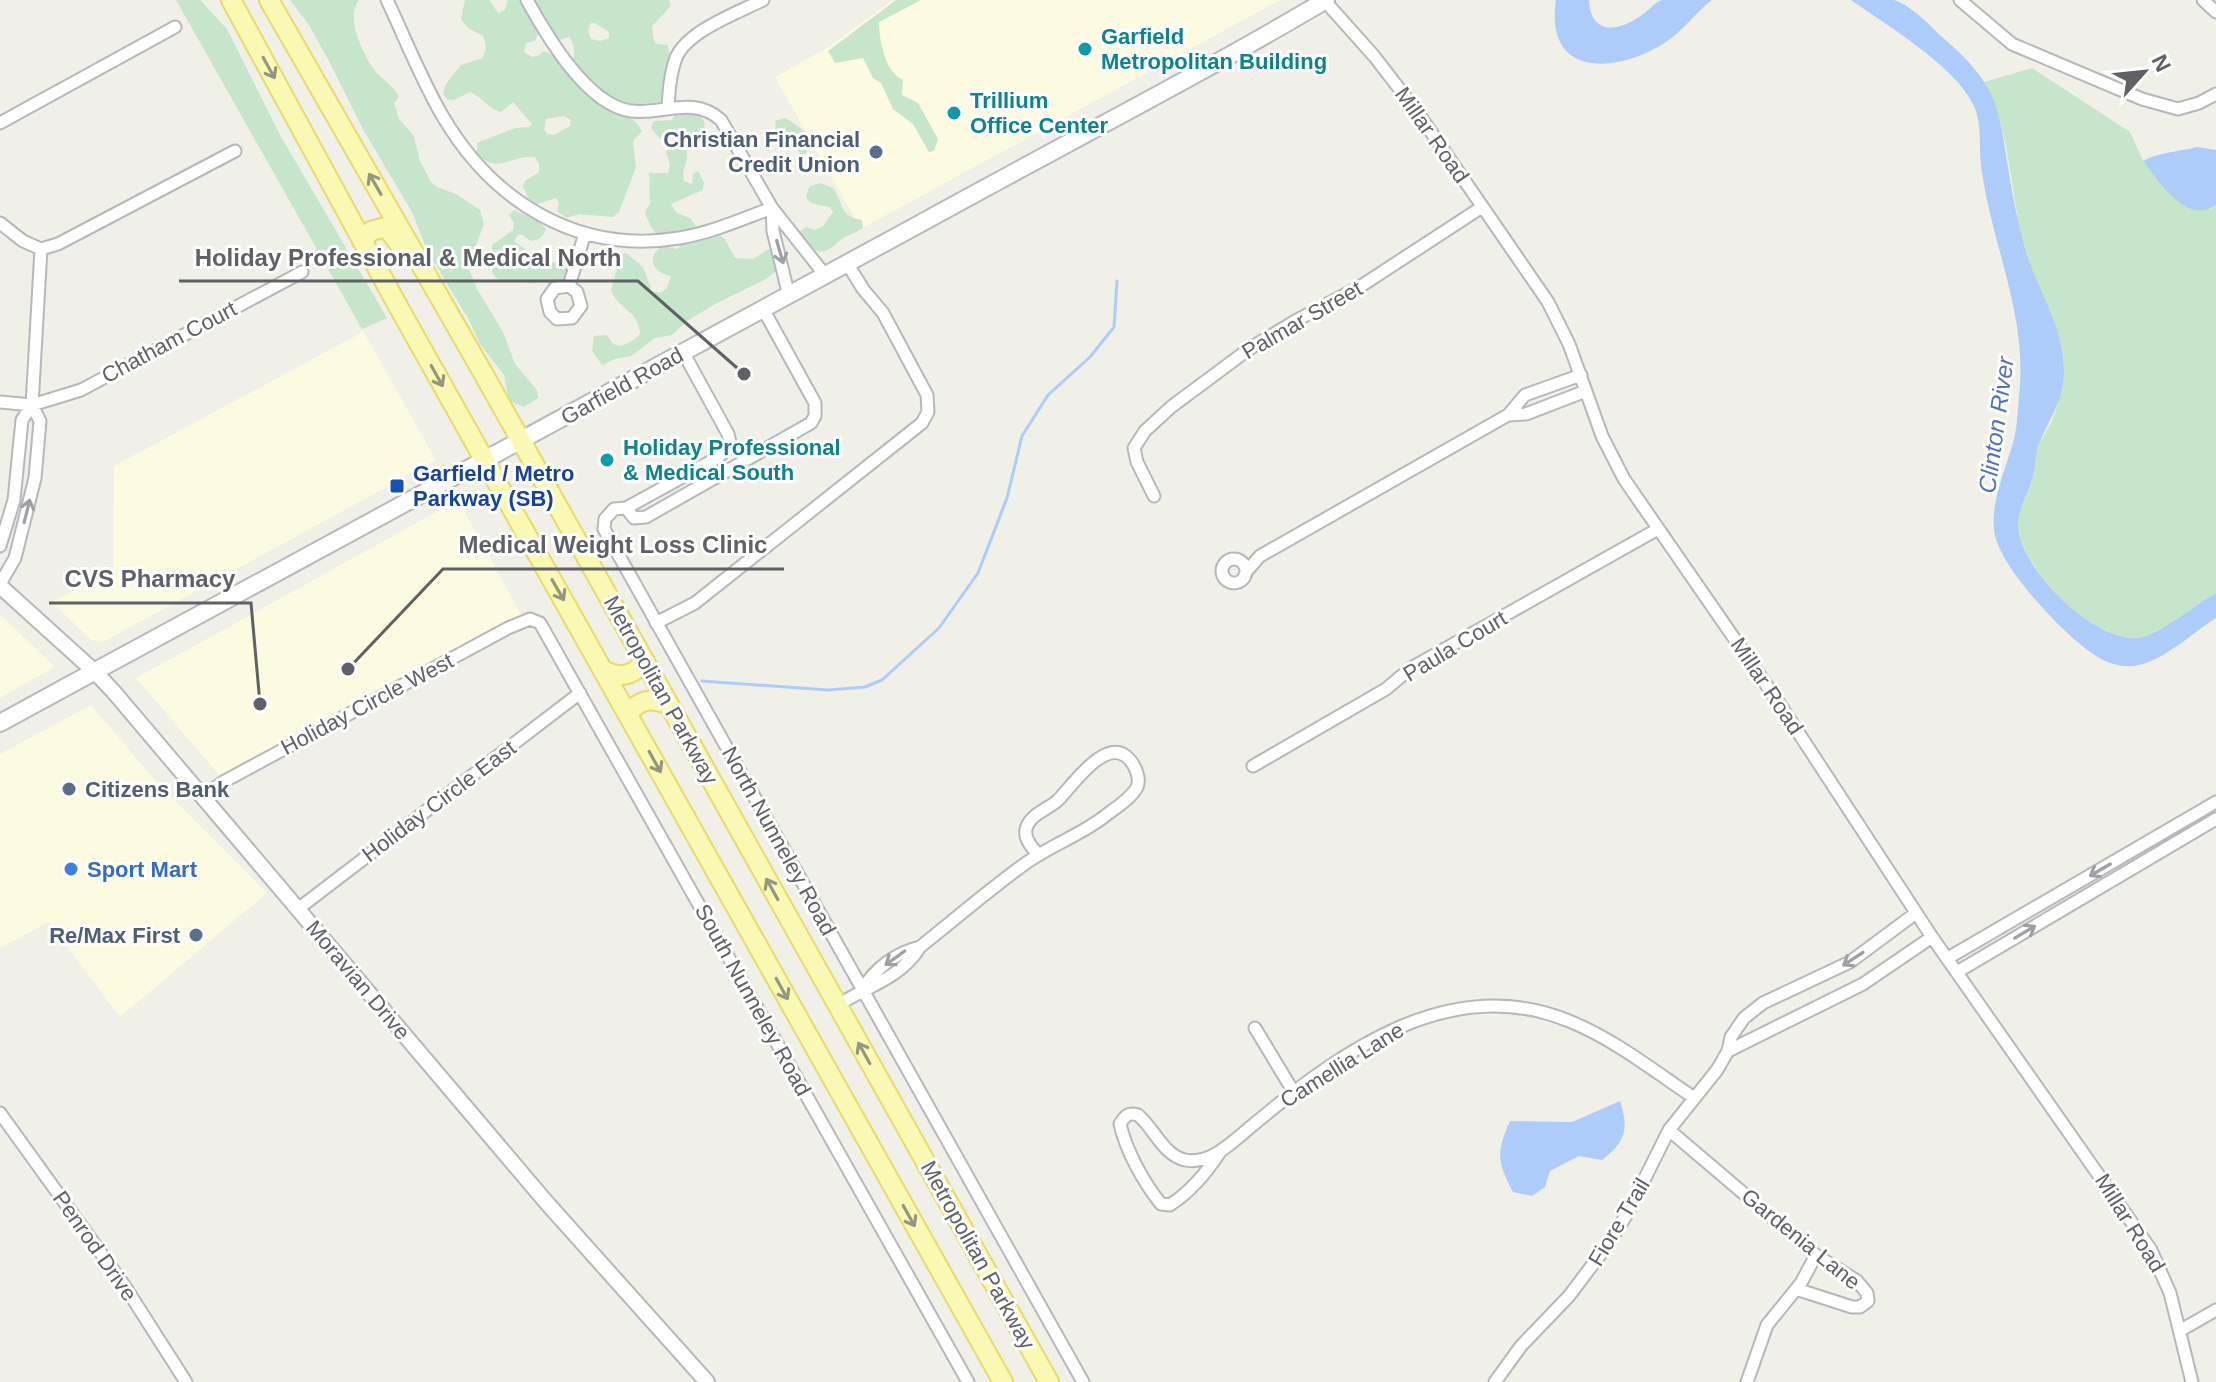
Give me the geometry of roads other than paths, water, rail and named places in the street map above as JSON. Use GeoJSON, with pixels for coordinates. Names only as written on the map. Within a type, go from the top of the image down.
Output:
{"type":"FeatureCollection","features":[{"type":"Feature","properties":{"kind":"main road","name":"Metropolitan Parkway"},"geometry":{"type":"LineString","coordinates":[[231,0],[362,241],[1003,1382]]}},
{"type":"Feature","properties":{"kind":"main road","name":"Metropolitan Parkway"},"geometry":{"type":"LineString","coordinates":[[269,0],[483,373],[1049,1382]]}},
{"type":"Feature","properties":{"kind":"main road","name":"Garfield Road"},"geometry":{"type":"LineString","coordinates":[[0,723],[789,296],[1325,0]]}},
{"type":"Feature","properties":{"kind":"main road"},"geometry":{"type":"LineString","coordinates":[[362,241],[377,228],[386,227],[392,232],[462,358],[483,373]]}},
{"type":"Feature","properties":{"kind":"main road"},"geometry":{"type":"LineString","coordinates":[[603,670],[629,675],[645,661]]}},
{"type":"Feature","properties":{"kind":"main road"},"geometry":{"type":"LineString","coordinates":[[628,715],[636,705],[646,700],[669,705]]}},
{"type":"Feature","properties":{"kind":"street"},"geometry":{"type":"LineString","coordinates":[[387,0],[441,113],[470,157],[512,198],[550,220],[585,233],[639,242],[681,238],[772,208]]}},
{"type":"Feature","properties":{"kind":"street"},"geometry":{"type":"LineString","coordinates":[[527,0],[555,47],[601,97],[627,110],[700,108],[721,120],[772,208],[825,275]]}},
{"type":"Feature","properties":{"kind":"street"},"geometry":{"type":"LineString","coordinates":[[668,107],[670,80],[676,57],[683,47],[699,33],[763,0]]}},
{"type":"Feature","properties":{"kind":"street","name":"Millar Road"},"geometry":{"type":"LineString","coordinates":[[1325,0],[1401,90],[1558,318],[1612,458],[1781,706],[1932,937],[2151,1250],[2162,1270],[2181,1330],[2192,1382]]}},
{"type":"Feature","properties":{"kind":"street"},"geometry":{"type":"LineString","coordinates":[[1960,0],[2012,44],[2158,106],[2178,109],[2216,94]]}},
{"type":"Feature","properties":{"kind":"street"},"geometry":{"type":"LineString","coordinates":[[2203,0],[2216,12]]}},
{"type":"Feature","properties":{"kind":"street"},"geometry":{"type":"LineString","coordinates":[[0,123],[175,27]]}},
{"type":"Feature","properties":{"kind":"street"},"geometry":{"type":"LineString","coordinates":[[0,223],[23,241],[41,249],[58,244],[235,151]]}},
{"type":"Feature","properties":{"kind":"street","name":"Palmar Street"},"geometry":{"type":"LineString","coordinates":[[1154,496],[1137,462],[1134,448],[1145,431],[1171,407],[1249,349],[1383,273],[1482,207]]}},
{"type":"Feature","properties":{"kind":"street"},"geometry":{"type":"LineString","coordinates":[[772,208],[773,231],[789,296]]}},
{"type":"Feature","properties":{"kind":"street"},"geometry":{"type":"LineString","coordinates":[[569,286],[585,233]]}},
{"type":"Feature","properties":{"kind":"street"},"geometry":{"type":"LineString","coordinates":[[0,585],[19,545],[35,478],[40,421],[32,405],[41,249]]}},
{"type":"Feature","properties":{"kind":"street"},"geometry":{"type":"LineString","coordinates":[[656,623],[695,603],[912,432],[928,412],[927,395],[883,313],[847,263]]}},
{"type":"Feature","properties":{"kind":"street","name":"Chatham Court"},"geometry":{"type":"LineString","coordinates":[[32,405],[81,390],[302,272]]}},
{"type":"Feature","properties":{"kind":"street"},"geometry":{"type":"LineString","coordinates":[[626,508],[634,518],[646,517],[804,429],[815,416],[815,403],[763,309]]}},
{"type":"Feature","properties":{"kind":"street","name":"North Nunneley Road"},"geometry":{"type":"LineString","coordinates":[[683,352],[728,434],[731,446],[717,458],[626,508],[614,509],[605,519],[604,529],[1083,1382]]}},
{"type":"Feature","properties":{"kind":"street"},"geometry":{"type":"LineString","coordinates":[[1508,415],[1525,395],[1581,375]]}},
{"type":"Feature","properties":{"kind":"street"},"geometry":{"type":"LineString","coordinates":[[1549,385],[1555,402]]}},
{"type":"Feature","properties":{"kind":"street"},"geometry":{"type":"LineString","coordinates":[[1260,556],[1226,561],[1222,576],[1227,582],[1235,584],[1243,580],[1260,556],[1508,415],[1526,414],[1586,391]]}},
{"type":"Feature","properties":{"kind":"street"},"geometry":{"type":"LineString","coordinates":[[0,402],[32,405]]}},
{"type":"Feature","properties":{"kind":"street"},"geometry":{"type":"LineString","coordinates":[[0,546],[14,500],[22,420],[32,405]]}},
{"type":"Feature","properties":{"kind":"street","name":"Paula Court"},"geometry":{"type":"LineString","coordinates":[[1253,766],[1386,689],[1411,668],[1658,529]]}},
{"type":"Feature","properties":{"kind":"street"},"geometry":{"type":"LineString","coordinates":[[1238,559],[1245,564],[1246,572]]}},
{"type":"Feature","properties":{"kind":"street","name":"Moravian Drive"},"geometry":{"type":"LineString","coordinates":[[0,585],[95,672],[546,1202],[707,1382]]}},
{"type":"Feature","properties":{"kind":"street","name":"Holiday Circle West"},"geometry":{"type":"LineString","coordinates":[[202,797],[223,782],[508,628],[524,621],[535,621]]}},
{"type":"Feature","properties":{"kind":"street","name":"South Nunneley Road"},"geometry":{"type":"LineString","coordinates":[[535,621],[544,628],[968,1382]]}},
{"type":"Feature","properties":{"kind":"street","name":"Holiday Circle East"},"geometry":{"type":"LineString","coordinates":[[298,909],[580,693]]}},
{"type":"Feature","properties":{"kind":"street"},"geometry":{"type":"LineString","coordinates":[[838,1005],[863,989],[877,986],[889,978],[912,960],[920,947],[1039,855],[1069,836],[1091,827],[1129,798],[1138,781],[1129,758],[1122,754],[1106,755],[1090,763],[1057,801],[1030,819],[1027,837],[1039,855]]}},
{"type":"Feature","properties":{"kind":"street"},"geometry":{"type":"LineString","coordinates":[[1948,958],[2216,802]]}},
{"type":"Feature","properties":{"kind":"street"},"geometry":{"type":"LineString","coordinates":[[1957,972],[2216,819]]}},
{"type":"Feature","properties":{"kind":"street"},"geometry":{"type":"LineString","coordinates":[[2131,851],[2139,864]]}},
{"type":"Feature","properties":{"kind":"street"},"geometry":{"type":"LineString","coordinates":[[2048,900],[2057,913]]}},
{"type":"Feature","properties":{"kind":"street","name":"Fiore Trail"},"geometry":{"type":"LineString","coordinates":[[1495,1382],[1521,1346],[1569,1296],[1609,1243],[1634,1202],[1669,1130],[1717,1070],[1728,1051],[1731,1037],[1744,1018],[1763,1003],[1850,962],[1916,913]]}},
{"type":"Feature","properties":{"kind":"street","name":"Fiore Trail"},"geometry":{"type":"LineString","coordinates":[[1728,1051],[1863,984],[1932,937]]}},
{"type":"Feature","properties":{"kind":"street","name":"Camellia Lane"},"geometry":{"type":"LineString","coordinates":[[1220,1152],[1209,1170],[1178,1200],[1170,1205],[1161,1204],[1152,1193],[1122,1135],[1120,1124],[1125,1116],[1132,1113],[1138,1115],[1163,1146],[1182,1159],[1202,1160],[1220,1152],[1293,1091],[1399,1026],[1458,1008],[1511,1005],[1567,1020],[1598,1035],[1693,1097]]}},
{"type":"Feature","properties":{"kind":"street"},"geometry":{"type":"LineString","coordinates":[[1255,1028],[1293,1091]]}},
{"type":"Feature","properties":{"kind":"street","name":"Penrod Drive"},"geometry":{"type":"LineString","coordinates":[[0,1113],[124,1285],[186,1382]]}},
{"type":"Feature","properties":{"kind":"street","name":"Gardenia Lane"},"geometry":{"type":"LineString","coordinates":[[1669,1130],[1816,1255],[1857,1281],[1867,1293],[1868,1301],[1860,1307],[1852,1307],[1796,1289]]}},
{"type":"Feature","properties":{"kind":"street"},"geometry":{"type":"LineString","coordinates":[[1747,1382],[1767,1325],[1796,1289],[1816,1255]]}},
{"type":"Feature","properties":{"kind":"street"},"geometry":{"type":"LineString","coordinates":[[2181,1330],[2216,1310]]}},
{"type":"Feature","properties":{"kind":"water"},"geometry":{"type":"Polygon","coordinates":[[[1556,0],[1589,0],[1595,20],[1600,25],[1615,27],[1633,21],[1662,0],[1712,0],[1666,42],[1647,52],[1627,60],[1589,63],[1573,57],[1562,45],[1555,26],[1556,0]]]}},
{"type":"Feature","properties":{"kind":"water"},"geometry":{"type":"Polygon","coordinates":[[[1851,0],[1893,0],[1912,10],[1972,66],[1990,91],[1997,109],[2025,249],[2055,324],[2063,354],[2059,400],[2039,444],[2030,486],[2018,519],[2022,542],[2031,562],[2062,600],[2081,616],[2120,636],[2147,636],[2216,593],[2216,618],[2169,652],[2149,662],[2121,666],[2093,654],[2037,602],[2002,553],[1996,539],[1994,514],[2015,433],[2020,358],[2013,304],[1987,199],[1977,114],[1965,91],[1936,61],[1851,0]]]}},
{"type":"Feature","properties":{"kind":"water"},"geometry":{"type":"Polygon","coordinates":[[[2197,147],[2216,150],[2216,205],[2205,210],[2184,206],[2165,189],[2143,161],[2197,147]]]}},
{"type":"Feature","properties":{"kind":"water"},"geometry":{"type":"Polygon","coordinates":[[[1620,1101],[1625,1127],[1621,1141],[1602,1160],[1579,1156],[1550,1171],[1545,1187],[1532,1196],[1513,1192],[1500,1157],[1510,1121],[1572,1122],[1620,1101]]]}},
{"type":"Feature","properties":{"kind":"waterway"},"geometry":{"type":"LineString","coordinates":[[702,681],[828,690],[865,687],[882,680],[939,628],[978,573],[1007,498],[1022,436],[1048,395],[1090,357],[1114,327],[1117,281]]}},
{"type":"Feature","properties":{"kind":"place","name":"Garfield Metropolitan Building"},"geometry":{"type":"Point","coordinates":[1085,49]}},
{"type":"Feature","properties":{"kind":"place","name":"Trillium Office Center"},"geometry":{"type":"Point","coordinates":[954,113]}},
{"type":"Feature","properties":{"kind":"place","name":"Christian Financial Credit Union"},"geometry":{"type":"Point","coordinates":[876,152]}},
{"type":"Feature","properties":{"kind":"place","name":"Holiday Professional & Medical North"},"geometry":{"type":"Point","coordinates":[744,374]}},
{"type":"Feature","properties":{"kind":"place","name":"Holiday Professional & Medical South"},"geometry":{"type":"Point","coordinates":[607,460]}},
{"type":"Feature","properties":{"kind":"place","name":"Garfield / Metro Parkway (SB)"},"geometry":{"type":"Point","coordinates":[397,486]}},
{"type":"Feature","properties":{"kind":"place","name":"Medical Weight Loss Clinic"},"geometry":{"type":"Point","coordinates":[348,669]}},
{"type":"Feature","properties":{"kind":"place","name":"CVS Pharmacy"},"geometry":{"type":"Point","coordinates":[260,704]}},
{"type":"Feature","properties":{"kind":"place","name":"Citizens Bank"},"geometry":{"type":"Point","coordinates":[69,789]}},
{"type":"Feature","properties":{"kind":"place","name":"Sport Mart"},"geometry":{"type":"Point","coordinates":[71,869]}},
{"type":"Feature","properties":{"kind":"place","name":"Re/Max First"},"geometry":{"type":"Point","coordinates":[196,935]}},
{"type":"Feature","properties":{"kind":"water label","name":"Clinton River"},"geometry":{"type":"Point","coordinates":[1996,425]}}]}
